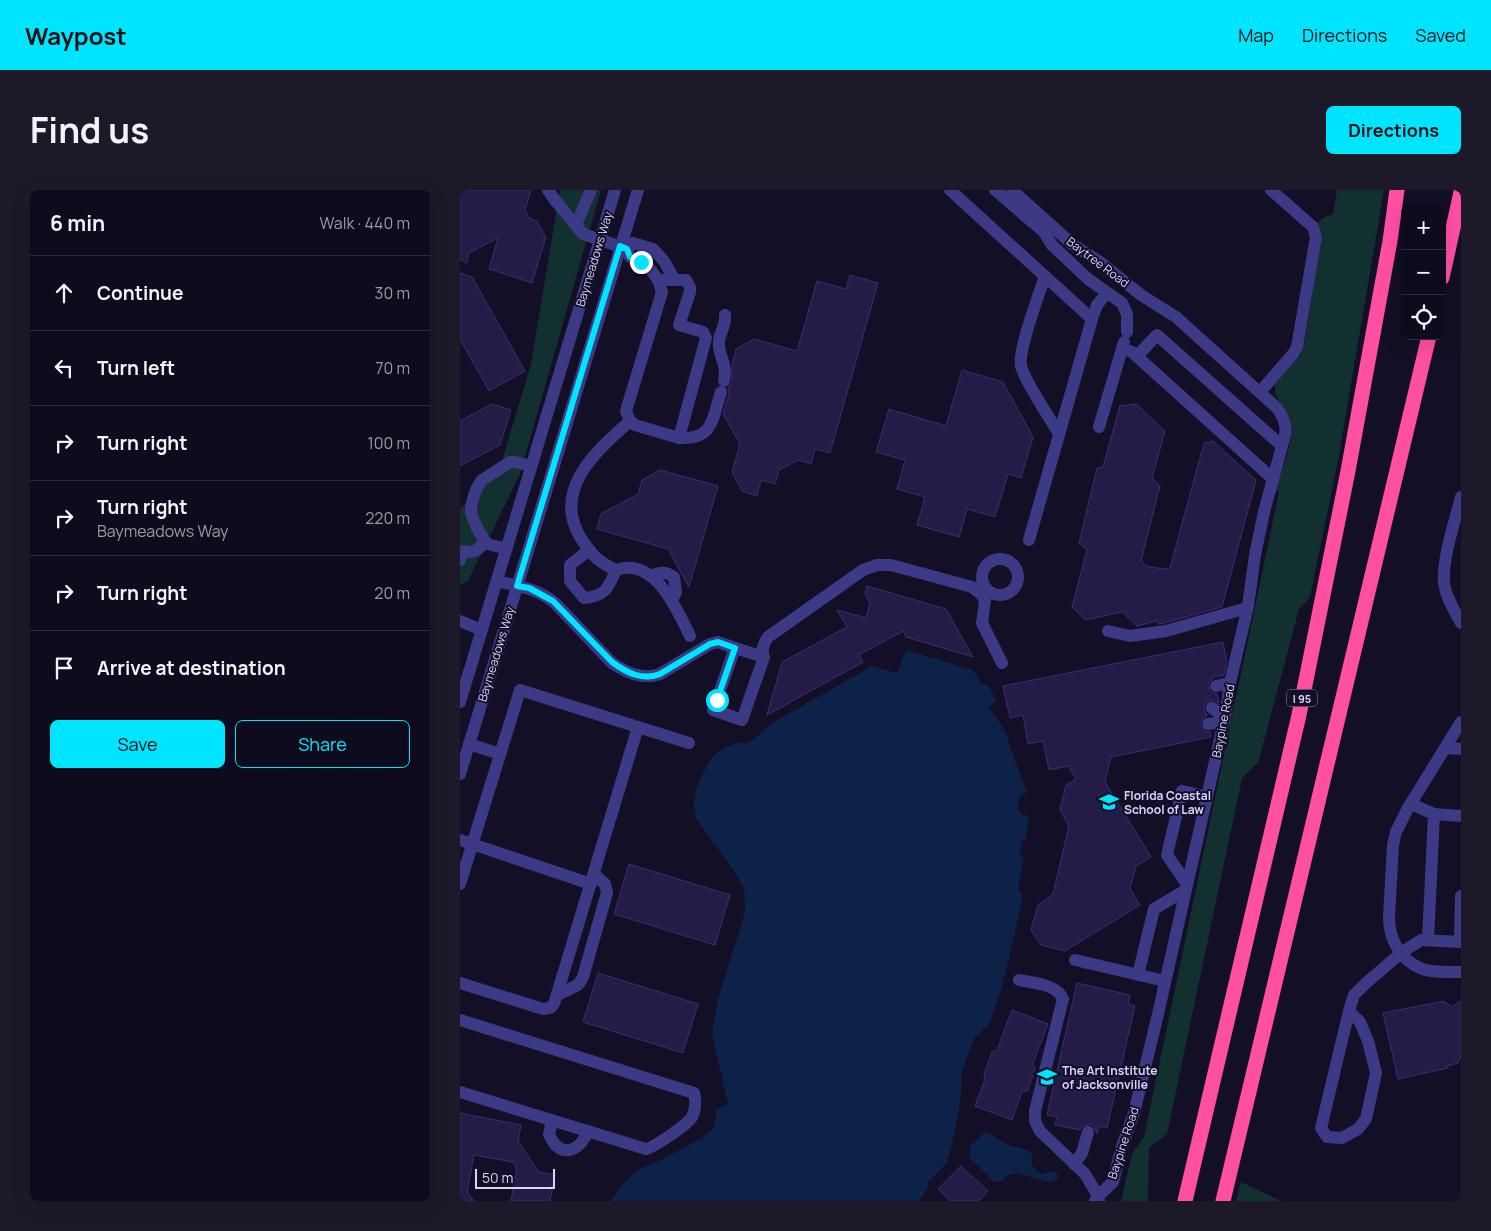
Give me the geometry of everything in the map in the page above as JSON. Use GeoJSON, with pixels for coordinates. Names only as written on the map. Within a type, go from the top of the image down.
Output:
{"type":"FeatureCollection","features":[{"type":"Feature","properties":{"kind":"highway","name":"I 95"},"geometry":{"type":"LineString","coordinates":[[1185,1201],[1299,715],[1348,472],[1388,251],[1397,190]]}},
{"type":"Feature","properties":{"kind":"highway"},"geometry":{"type":"LineString","coordinates":[[1446,260],[1461,192]]}},
{"type":"Feature","properties":{"kind":"highway"},"geometry":{"type":"LineString","coordinates":[[1223,1201],[1429,340]]}},
{"type":"Feature","properties":{"kind":"street"},"geometry":{"type":"LineString","coordinates":[[548,190],[583,234],[624,247],[633,243],[653,249],[664,261],[674,279]]}},
{"type":"Feature","properties":{"kind":"street"},"geometry":{"type":"LineString","coordinates":[[576,225],[591,190]]}},
{"type":"Feature","properties":{"kind":"street","name":"Baymeadows Way"},"geometry":{"type":"LineString","coordinates":[[460,702],[615,190]]}},
{"type":"Feature","properties":{"kind":"street","name":"Baymeadows Way"},"geometry":{"type":"LineString","coordinates":[[460,774],[624,247],[638,190]]}},
{"type":"Feature","properties":{"kind":"street"},"geometry":{"type":"LineString","coordinates":[[950,190],[1092,319]]}},
{"type":"Feature","properties":{"kind":"street","name":"Baytree Road"},"geometry":{"type":"LineString","coordinates":[[995,190],[1099,280],[1122,294],[1140,295]]}},
{"type":"Feature","properties":{"kind":"street","name":"Baytree Road"},"geometry":{"type":"LineString","coordinates":[[1012,190],[1072,244],[1100,262],[1140,295]]}},
{"type":"Feature","properties":{"kind":"street"},"geometry":{"type":"LineString","coordinates":[[1260,392],[1297,347],[1316,237],[1315,230],[1310,224],[1272,190]]}},
{"type":"Feature","properties":{"kind":"street","name":"Baytree Road"},"geometry":{"type":"LineString","coordinates":[[1044,232],[1052,245],[1088,279],[1119,300],[1126,308],[1127,332]]}},
{"type":"Feature","properties":{"kind":"street"},"geometry":{"type":"LineString","coordinates":[[624,247],[630,257],[648,268],[658,280],[662,292],[626,411],[630,421],[643,428],[679,438],[699,437],[705,433],[710,425],[726,372],[718,341],[726,323],[725,315]]}},
{"type":"Feature","properties":{"kind":"street"},"geometry":{"type":"LineString","coordinates":[[648,268],[658,255]]}},
{"type":"Feature","properties":{"kind":"street"},"geometry":{"type":"LineString","coordinates":[[1045,276],[1022,349],[1021,364],[1059,434]]}},
{"type":"Feature","properties":{"kind":"street"},"geometry":{"type":"LineString","coordinates":[[658,280],[686,280],[690,286],[679,325],[703,332],[706,338],[679,438]]}},
{"type":"Feature","properties":{"kind":"street"},"geometry":{"type":"LineString","coordinates":[[1029,540],[1092,319],[1097,305],[1107,293]]}},
{"type":"Feature","properties":{"kind":"street"},"geometry":{"type":"LineString","coordinates":[[1098,426],[1140,295]]}},
{"type":"Feature","properties":{"kind":"street","name":"Baypine Road"},"geometry":{"type":"LineString","coordinates":[[1097,1199],[1113,1182],[1121,1149],[1134,1113],[1224,719],[1221,694],[1247,608],[1255,555],[1286,432],[1283,417],[1277,408],[1260,392],[1176,317],[1140,295]]}},
{"type":"Feature","properties":{"kind":"street"},"geometry":{"type":"LineString","coordinates":[[1137,356],[1157,334],[1282,446]]}},
{"type":"Feature","properties":{"kind":"street"},"geometry":{"type":"LineString","coordinates":[[1122,348],[1132,351],[1273,479]]}},
{"type":"Feature","properties":{"kind":"street"},"geometry":{"type":"LineString","coordinates":[[630,421],[602,446],[581,473],[572,497],[570,517],[589,550],[601,564],[616,570],[624,567],[636,568],[650,576],[672,600],[690,636]]}},
{"type":"Feature","properties":{"kind":"street"},"geometry":{"type":"LineString","coordinates":[[507,548],[485,542],[472,515],[471,509],[478,484],[510,462],[531,466]]}},
{"type":"Feature","properties":{"kind":"street"},"geometry":{"type":"LineString","coordinates":[[1461,497],[1457,537],[1446,559],[1444,583],[1448,597],[1461,623]]}},
{"type":"Feature","properties":{"kind":"street"},"geometry":{"type":"LineString","coordinates":[[460,560],[463,551],[470,553],[478,551],[485,542]]}},
{"type":"Feature","properties":{"kind":"street"},"geometry":{"type":"LineString","coordinates":[[589,550],[570,565],[570,581],[584,598],[598,596],[609,585],[616,570]]}},
{"type":"Feature","properties":{"kind":"street"},"geometry":{"type":"LineString","coordinates":[[735,648],[714,710],[742,720],[764,658],[763,646],[768,637],[863,570],[877,565],[891,565],[985,592],[982,623],[1002,663]]}},
{"type":"Feature","properties":{"kind":"street"},"geometry":{"type":"LineString","coordinates":[[497,581],[529,588],[553,601],[612,662],[621,669],[638,676],[652,677],[660,674],[710,644],[718,642],[764,658]]}},
{"type":"Feature","properties":{"kind":"street"},"geometry":{"type":"LineString","coordinates":[[1108,631],[1130,636],[1166,631],[1247,608]]}},
{"type":"Feature","properties":{"kind":"street"},"geometry":{"type":"LineString","coordinates":[[460,621],[482,630]]}},
{"type":"Feature","properties":{"kind":"street"},"geometry":{"type":"LineString","coordinates":[[460,884],[466,842],[500,754],[520,690],[689,743]]}},
{"type":"Feature","properties":{"kind":"street"},"geometry":{"type":"LineString","coordinates":[[1208,724],[1224,719],[1221,694]]}},
{"type":"Feature","properties":{"kind":"street"},"geometry":{"type":"LineString","coordinates":[[1461,722],[1410,804],[1396,832],[1393,845],[1389,928],[1392,940],[1401,952],[1422,969],[1435,972],[1461,972]]}},
{"type":"Feature","properties":{"kind":"street"},"geometry":{"type":"LineString","coordinates":[[460,983],[547,1010],[552,1006],[557,995],[638,727]]}},
{"type":"Feature","properties":{"kind":"street"},"geometry":{"type":"LineString","coordinates":[[469,744],[500,754]]}},
{"type":"Feature","properties":{"kind":"street"},"geometry":{"type":"LineString","coordinates":[[1445,748],[1461,749]]}},
{"type":"Feature","properties":{"kind":"street"},"geometry":{"type":"LineString","coordinates":[[1138,975],[1154,910],[1186,887],[1167,855],[1182,791],[1207,797]]}},
{"type":"Feature","properties":{"kind":"street"},"geometry":{"type":"LineString","coordinates":[[1410,804],[1434,814],[1461,816]]}},
{"type":"Feature","properties":{"kind":"street"},"geometry":{"type":"LineString","coordinates":[[1428,940],[1434,814]]}},
{"type":"Feature","properties":{"kind":"street"},"geometry":{"type":"LineString","coordinates":[[466,842],[605,884],[607,893],[583,977],[578,986],[557,995]]}},
{"type":"Feature","properties":{"kind":"street"},"geometry":{"type":"LineString","coordinates":[[1349,1011],[1360,1022],[1368,1041],[1376,1073],[1366,1119],[1358,1129],[1342,1138],[1327,1137],[1321,1128],[1349,1011],[1354,995],[1401,952],[1421,940],[1461,942],[1461,896]]}},
{"type":"Feature","properties":{"kind":"street"},"geometry":{"type":"LineString","coordinates":[[1075,960],[1165,981]]}},
{"type":"Feature","properties":{"kind":"street"},"geometry":{"type":"LineString","coordinates":[[1018,980],[1052,988],[1059,992],[1063,999],[1035,1111],[1030,1123],[1085,1174],[1097,1199]]}},
{"type":"Feature","properties":{"kind":"street"},"geometry":{"type":"LineString","coordinates":[[460,1020],[694,1093],[696,1102],[691,1118],[652,1147],[642,1148],[460,1092]]}},
{"type":"Feature","properties":{"kind":"street"},"geometry":{"type":"LineString","coordinates":[[552,1120],[550,1134],[557,1146],[564,1150],[571,1151],[579,1148],[588,1131]]}},
{"type":"Feature","properties":{"kind":"street"},"geometry":{"type":"LineString","coordinates":[[1074,1164],[1082,1153],[1088,1132]]}},
{"type":"Feature","properties":{"kind":"green space"},"geometry":{"type":"Polygon","coordinates":[[[560,190],[601,190],[520,474],[468,581],[460,585],[460,509],[499,471],[531,364],[560,190]]]}},
{"type":"Feature","properties":{"kind":"green space"},"geometry":{"type":"Polygon","coordinates":[[[1337,190],[1384,190],[1338,461],[1310,597],[1299,609],[1258,763],[1242,778],[1167,1134],[1149,1148],[1148,1201],[1121,1201],[1132,1154],[1144,1137],[1279,492],[1275,489],[1291,440],[1291,424],[1275,393],[1276,382],[1300,356],[1304,345],[1322,235],[1318,223],[1323,218],[1333,214],[1337,190]]]}},
{"type":"Feature","properties":{"kind":"green space"},"geometry":{"type":"Polygon","coordinates":[[[1241,1182],[1281,1201],[1236,1201],[1241,1182]]]}},
{"type":"Feature","properties":{"kind":"water"},"geometry":{"type":"Polygon","coordinates":[[[906,650],[973,670],[981,683],[989,686],[996,700],[989,707],[1007,735],[1027,792],[1020,796],[1017,807],[1021,814],[1028,816],[1030,819],[1028,820],[1026,839],[1022,841],[1019,854],[1024,859],[1018,888],[1023,896],[1008,962],[988,1027],[982,1029],[980,1035],[975,1036],[961,1074],[962,1080],[957,1118],[946,1163],[927,1183],[929,1186],[919,1201],[611,1201],[624,1183],[637,1170],[657,1162],[700,1139],[713,1129],[717,1110],[728,1104],[712,1034],[718,999],[745,912],[744,889],[735,872],[696,818],[694,811],[695,796],[706,769],[717,753],[738,743],[752,740],[776,721],[872,666],[897,673],[906,650]]]}},
{"type":"Feature","properties":{"kind":"water"},"geometry":{"type":"Polygon","coordinates":[[[985,1132],[1006,1144],[1032,1153],[1034,1168],[1041,1174],[1056,1172],[1057,1180],[1052,1182],[1015,1174],[1009,1175],[999,1182],[993,1181],[969,1157],[970,1146],[985,1132]]]}},
{"type":"Feature","properties":{"kind":"building"},"geometry":{"type":"Polygon","coordinates":[[[460,190],[531,190],[525,210],[529,218],[537,221],[546,237],[532,283],[489,269],[498,238],[469,253],[467,263],[460,260],[460,190]]]}},
{"type":"Feature","properties":{"kind":"building"},"geometry":{"type":"Polygon","coordinates":[[[460,273],[472,277],[525,371],[489,391],[460,339],[460,273]]]}},
{"type":"Feature","properties":{"kind":"building"},"geometry":{"type":"Polygon","coordinates":[[[850,275],[878,283],[830,453],[815,449],[811,464],[798,460],[779,470],[775,484],[761,480],[757,496],[742,491],[732,472],[740,444],[723,414],[729,394],[728,388],[732,382],[732,365],[736,349],[754,339],[797,351],[817,281],[846,289],[850,275]]]}},
{"type":"Feature","properties":{"kind":"building"},"geometry":{"type":"Polygon","coordinates":[[[962,370],[1003,382],[1033,437],[1021,478],[1008,474],[995,517],[967,509],[959,537],[917,525],[925,497],[897,489],[905,460],[876,452],[889,409],[946,426],[962,370]]]}},
{"type":"Feature","properties":{"kind":"building"},"geometry":{"type":"Polygon","coordinates":[[[492,404],[511,410],[500,445],[460,466],[460,421],[492,404]]]}},
{"type":"Feature","properties":{"kind":"building"},"geometry":{"type":"Polygon","coordinates":[[[1136,404],[1165,431],[1152,478],[1160,486],[1141,561],[1147,566],[1162,569],[1170,568],[1204,443],[1213,441],[1256,480],[1222,607],[1164,623],[1159,624],[1156,621],[1137,626],[1122,612],[1085,620],[1072,607],[1087,550],[1079,543],[1097,468],[1103,467],[1120,406],[1136,404]]]}},
{"type":"Feature","properties":{"kind":"building"},"geometry":{"type":"Polygon","coordinates":[[[660,470],[718,486],[689,587],[668,549],[597,529],[601,514],[638,494],[642,480],[660,470]]]}},
{"type":"Feature","properties":{"kind":"building"},"geometry":{"type":"Polygon","coordinates":[[[867,586],[946,609],[973,657],[906,637],[903,631],[859,655],[863,662],[767,715],[782,662],[847,627],[837,610],[866,618],[870,604],[865,594],[867,586]]]}},
{"type":"Feature","properties":{"kind":"building"},"geometry":{"type":"Polygon","coordinates":[[[1223,642],[1227,662],[1224,675],[1214,677],[1208,684],[1210,692],[1217,694],[1219,703],[1212,700],[1206,703],[1204,708],[1207,716],[1203,718],[1200,725],[1204,731],[1210,732],[1211,737],[1111,757],[1105,782],[1151,857],[1136,866],[1130,889],[1140,905],[1065,951],[1041,945],[1031,930],[1038,905],[1053,894],[1069,826],[1060,810],[1066,785],[1076,779],[1068,766],[1049,770],[1043,741],[1028,744],[1023,715],[1010,718],[1003,686],[1223,642]]]}},
{"type":"Feature","properties":{"kind":"building"},"geometry":{"type":"Polygon","coordinates":[[[629,864],[730,895],[715,945],[614,914],[629,864]]]}},
{"type":"Feature","properties":{"kind":"building"},"geometry":{"type":"Polygon","coordinates":[[[598,973],[698,1004],[683,1053],[583,1022],[598,973]]]}},
{"type":"Feature","properties":{"kind":"building"},"geometry":{"type":"Polygon","coordinates":[[[1077,983],[1130,995],[1128,1004],[1135,1006],[1107,1128],[1099,1126],[1097,1134],[1091,1124],[1083,1126],[1080,1130],[1055,1125],[1057,1117],[1047,1115],[1077,983]]]}},
{"type":"Feature","properties":{"kind":"building"},"geometry":{"type":"Polygon","coordinates":[[[1444,1001],[1452,1007],[1461,1001],[1461,1056],[1458,1063],[1447,1066],[1448,1068],[1398,1079],[1383,1013],[1444,1001]]]}},
{"type":"Feature","properties":{"kind":"building"},"geometry":{"type":"Polygon","coordinates":[[[1012,1010],[1048,1024],[1033,1063],[1035,1069],[1028,1090],[1022,1092],[1012,1120],[975,1106],[992,1052],[997,1050],[1012,1010]]]}},
{"type":"Feature","properties":{"kind":"building"},"geometry":{"type":"Polygon","coordinates":[[[460,1113],[521,1125],[518,1141],[530,1159],[539,1172],[555,1175],[550,1201],[511,1201],[517,1169],[513,1162],[474,1155],[467,1192],[474,1201],[460,1201],[460,1113]]]}},
{"type":"Feature","properties":{"kind":"building"},"geometry":{"type":"Polygon","coordinates":[[[961,1166],[988,1191],[979,1201],[950,1201],[938,1189],[961,1166]]]}},
{"type":"Feature","properties":{"kind":"place","name":"Florida Coastal School of Law"},"geometry":{"type":"Point","coordinates":[1109,802]}},
{"type":"Feature","properties":{"kind":"place","name":"The Art Institute of Jacksonville"},"geometry":{"type":"Point","coordinates":[1047,1077]}},
{"type":"Feature","properties":{"kind":"route"},"geometry":{"type":"LineString","coordinates":[[641,262],[630,257],[627,249],[620,246],[517,586],[541,593],[553,601],[612,662],[621,669],[638,676],[652,677],[660,674],[710,644],[718,642],[735,648],[717,700]]}}]}
